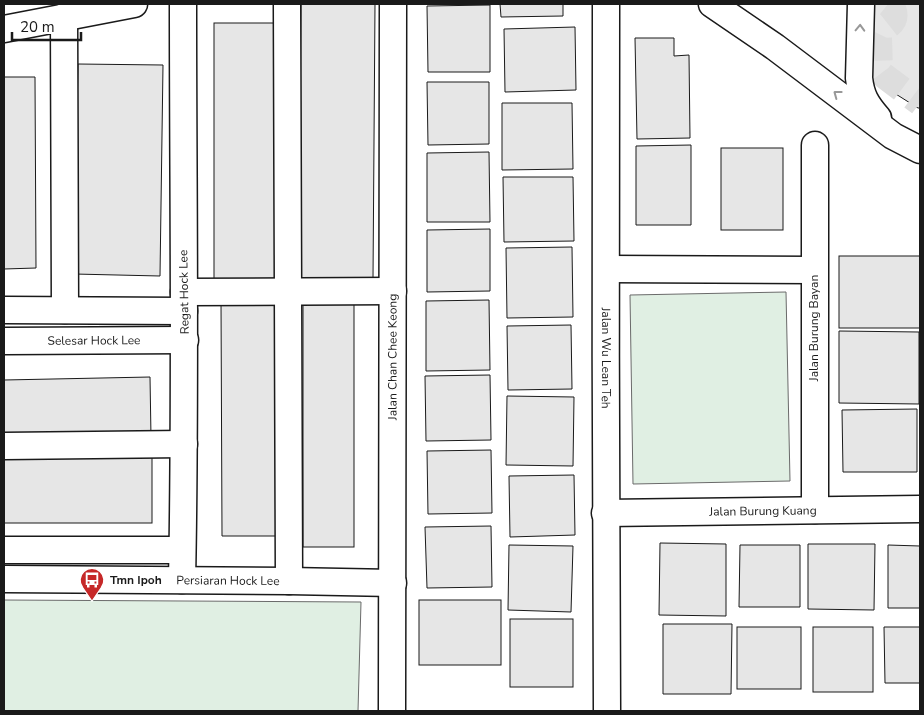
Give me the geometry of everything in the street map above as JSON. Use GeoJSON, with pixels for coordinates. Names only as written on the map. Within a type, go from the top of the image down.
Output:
{"type":"FeatureCollection","features":[{"type":"Feature","properties":{"kind":"street"},"geometry":{"type":"LineString","coordinates":[[4,29],[134,4]]}},
{"type":"Feature","properties":{"kind":"street","name":"Regat Hock Lee"},"geometry":{"type":"LineString","coordinates":[[182,580],[185,340],[183,4]]}},
{"type":"Feature","properties":{"kind":"street"},"geometry":{"type":"LineString","coordinates":[[287,4],[290,581]]}},
{"type":"Feature","properties":{"kind":"street","name":"Jalan Chan Chee Keong"},"geometry":{"type":"LineString","coordinates":[[392,711],[393,4]]}},
{"type":"Feature","properties":{"kind":"street","name":"Jalan Wu Lean Teh"},"geometry":{"type":"LineString","coordinates":[[606,4],[605,512],[607,711]]}},
{"type":"Feature","properties":{"kind":"street"},"geometry":{"type":"LineString","coordinates":[[712,4],[775,47],[893,136],[920,150]]}},
{"type":"Feature","properties":{"kind":"street"},"geometry":{"type":"LineString","coordinates":[[861,4],[860,89],[864,101],[893,136]]}},
{"type":"Feature","properties":{"kind":"street"},"geometry":{"type":"LineString","coordinates":[[64,17],[65,310]]}},
{"type":"Feature","properties":{"kind":"street","name":"Jalan Burung Bayan"},"geometry":{"type":"LineString","coordinates":[[815,145],[815,510]]}},
{"type":"Feature","properties":{"kind":"street"},"geometry":{"type":"LineString","coordinates":[[606,269],[814,270]]}},
{"type":"Feature","properties":{"kind":"street"},"geometry":{"type":"LineString","coordinates":[[4,310],[65,310],[184,302],[288,291],[393,291]]}},
{"type":"Feature","properties":{"kind":"street","name":"Selesar Hock Lee"},"geometry":{"type":"LineString","coordinates":[[4,341],[185,340]]}},
{"type":"Feature","properties":{"kind":"street"},"geometry":{"type":"LineString","coordinates":[[4,446],[184,444]]}},
{"type":"Feature","properties":{"kind":"street","name":"Jalan Burung Kuang"},"geometry":{"type":"LineString","coordinates":[[605,512],[920,509]]}},
{"type":"Feature","properties":{"kind":"street"},"geometry":{"type":"LineString","coordinates":[[4,550],[182,550]]}},
{"type":"Feature","properties":{"kind":"street","name":"Persiaran Hock Lee"},"geometry":{"type":"LineString","coordinates":[[4,579],[393,583]]}},
{"type":"Feature","properties":{"kind":"green space"},"geometry":{"type":"Polygon","coordinates":[[[786,292],[790,481],[633,484],[630,295],[786,292]]]}},
{"type":"Feature","properties":{"kind":"green space"},"geometry":{"type":"Polygon","coordinates":[[[4,600],[361,602],[358,711],[4,711],[4,600]]]}},
{"type":"Feature","properties":{"kind":"building"},"geometry":{"type":"Polygon","coordinates":[[[301,4],[375,4],[373,279],[299,279],[301,4]]]}},
{"type":"Feature","properties":{"kind":"building"},"geometry":{"type":"Polygon","coordinates":[[[500,4],[563,4],[563,16],[501,17],[500,4]]]}},
{"type":"Feature","properties":{"kind":"building"},"geometry":{"type":"Polygon","coordinates":[[[873,4],[920,4],[920,108],[872,79],[873,4]]]}},
{"type":"Feature","properties":{"kind":"building"},"geometry":{"type":"Polygon","coordinates":[[[490,5],[490,72],[428,72],[427,6],[490,5]]]}},
{"type":"Feature","properties":{"kind":"building"},"geometry":{"type":"Polygon","coordinates":[[[214,23],[277,23],[277,281],[214,281],[214,23]]]}},
{"type":"Feature","properties":{"kind":"building"},"geometry":{"type":"Polygon","coordinates":[[[575,27],[576,90],[505,92],[504,29],[575,27]]]}},
{"type":"Feature","properties":{"kind":"building"},"geometry":{"type":"Polygon","coordinates":[[[635,38],[674,38],[674,56],[689,55],[690,138],[637,139],[635,38]]]}},
{"type":"Feature","properties":{"kind":"building"},"geometry":{"type":"Polygon","coordinates":[[[78,64],[163,65],[160,276],[74,274],[78,64]]]}},
{"type":"Feature","properties":{"kind":"building"},"geometry":{"type":"Polygon","coordinates":[[[4,77],[35,77],[36,268],[4,269],[4,77]]]}},
{"type":"Feature","properties":{"kind":"building"},"geometry":{"type":"Polygon","coordinates":[[[427,82],[489,82],[489,144],[428,145],[427,82]]]}},
{"type":"Feature","properties":{"kind":"building"},"geometry":{"type":"Polygon","coordinates":[[[502,103],[572,103],[573,169],[502,170],[502,103]]]}},
{"type":"Feature","properties":{"kind":"building"},"geometry":{"type":"Polygon","coordinates":[[[691,145],[691,225],[636,225],[636,146],[691,145]]]}},
{"type":"Feature","properties":{"kind":"building"},"geometry":{"type":"Polygon","coordinates":[[[721,148],[783,148],[783,230],[721,230],[721,148]]]}},
{"type":"Feature","properties":{"kind":"building"},"geometry":{"type":"Polygon","coordinates":[[[489,152],[490,222],[427,222],[427,153],[489,152]]]}},
{"type":"Feature","properties":{"kind":"building"},"geometry":{"type":"Polygon","coordinates":[[[503,177],[573,177],[574,241],[504,242],[503,177]]]}},
{"type":"Feature","properties":{"kind":"building"},"geometry":{"type":"Polygon","coordinates":[[[490,229],[490,291],[427,292],[427,230],[490,229]]]}},
{"type":"Feature","properties":{"kind":"building"},"geometry":{"type":"Polygon","coordinates":[[[572,247],[573,317],[507,318],[506,248],[572,247]]]}},
{"type":"Feature","properties":{"kind":"building"},"geometry":{"type":"Polygon","coordinates":[[[839,256],[920,256],[920,328],[839,328],[839,256]]]}},
{"type":"Feature","properties":{"kind":"building"},"geometry":{"type":"Polygon","coordinates":[[[279,300],[280,536],[222,536],[221,301],[279,300]]]}},
{"type":"Feature","properties":{"kind":"building"},"geometry":{"type":"Polygon","coordinates":[[[489,300],[490,370],[426,371],[426,301],[489,300]]]}},
{"type":"Feature","properties":{"kind":"building"},"geometry":{"type":"Polygon","coordinates":[[[303,301],[354,301],[354,547],[303,547],[303,301]]]}},
{"type":"Feature","properties":{"kind":"building"},"geometry":{"type":"Polygon","coordinates":[[[571,325],[572,389],[508,390],[507,326],[571,325]]]}},
{"type":"Feature","properties":{"kind":"building"},"geometry":{"type":"Polygon","coordinates":[[[839,331],[919,332],[919,404],[839,403],[839,331]]]}},
{"type":"Feature","properties":{"kind":"building"},"geometry":{"type":"Polygon","coordinates":[[[490,375],[491,440],[426,441],[425,376],[490,375]]]}},
{"type":"Feature","properties":{"kind":"building"},"geometry":{"type":"Polygon","coordinates":[[[150,377],[151,437],[4,440],[4,380],[150,377]]]}},
{"type":"Feature","properties":{"kind":"building"},"geometry":{"type":"Polygon","coordinates":[[[507,396],[574,397],[573,466],[506,465],[507,396]]]}},
{"type":"Feature","properties":{"kind":"building"},"geometry":{"type":"Polygon","coordinates":[[[917,409],[917,472],[843,472],[842,410],[917,409]]]}},
{"type":"Feature","properties":{"kind":"building"},"geometry":{"type":"Polygon","coordinates":[[[491,450],[492,513],[428,514],[427,451],[491,450]]]}},
{"type":"Feature","properties":{"kind":"building"},"geometry":{"type":"Polygon","coordinates":[[[4,457],[152,457],[152,523],[4,523],[4,457]]]}},
{"type":"Feature","properties":{"kind":"building"},"geometry":{"type":"Polygon","coordinates":[[[574,475],[575,535],[510,537],[509,476],[574,475]]]}},
{"type":"Feature","properties":{"kind":"building"},"geometry":{"type":"Polygon","coordinates":[[[491,526],[492,587],[427,588],[425,527],[491,526]]]}},
{"type":"Feature","properties":{"kind":"building"},"geometry":{"type":"Polygon","coordinates":[[[660,543],[726,544],[726,616],[659,615],[660,543]]]}},
{"type":"Feature","properties":{"kind":"building"},"geometry":{"type":"Polygon","coordinates":[[[808,544],[875,544],[874,610],[808,609],[808,544]]]}},
{"type":"Feature","properties":{"kind":"building"},"geometry":{"type":"Polygon","coordinates":[[[509,545],[573,546],[571,612],[508,610],[509,545]]]}},
{"type":"Feature","properties":{"kind":"building"},"geometry":{"type":"Polygon","coordinates":[[[740,545],[800,545],[800,607],[739,607],[740,545]]]}},
{"type":"Feature","properties":{"kind":"building"},"geometry":{"type":"Polygon","coordinates":[[[888,545],[920,546],[920,608],[888,608],[888,545]]]}},
{"type":"Feature","properties":{"kind":"building"},"geometry":{"type":"Polygon","coordinates":[[[419,600],[501,600],[501,665],[419,665],[419,600]]]}},
{"type":"Feature","properties":{"kind":"building"},"geometry":{"type":"Polygon","coordinates":[[[510,619],[573,619],[573,687],[510,687],[510,619]]]}},
{"type":"Feature","properties":{"kind":"building"},"geometry":{"type":"Polygon","coordinates":[[[663,624],[732,624],[731,694],[663,694],[663,624]]]}},
{"type":"Feature","properties":{"kind":"building"},"geometry":{"type":"Polygon","coordinates":[[[737,627],[801,627],[801,689],[737,689],[737,627]]]}},
{"type":"Feature","properties":{"kind":"building"},"geometry":{"type":"Polygon","coordinates":[[[813,627],[873,627],[873,692],[813,692],[813,627]]]}},
{"type":"Feature","properties":{"kind":"building"},"geometry":{"type":"Polygon","coordinates":[[[884,627],[920,627],[920,683],[885,683],[884,627]]]}},
{"type":"Feature","properties":{"kind":"tunnel"},"geometry":{"type":"LineString","coordinates":[[888,4],[893,8],[895,14],[893,22],[881,33],[879,38],[880,71],[920,103]]}},
{"type":"Feature","properties":{"kind":"place","name":"Tmn Ipoh"},"geometry":{"type":"Point","coordinates":[92,601]}}]}
